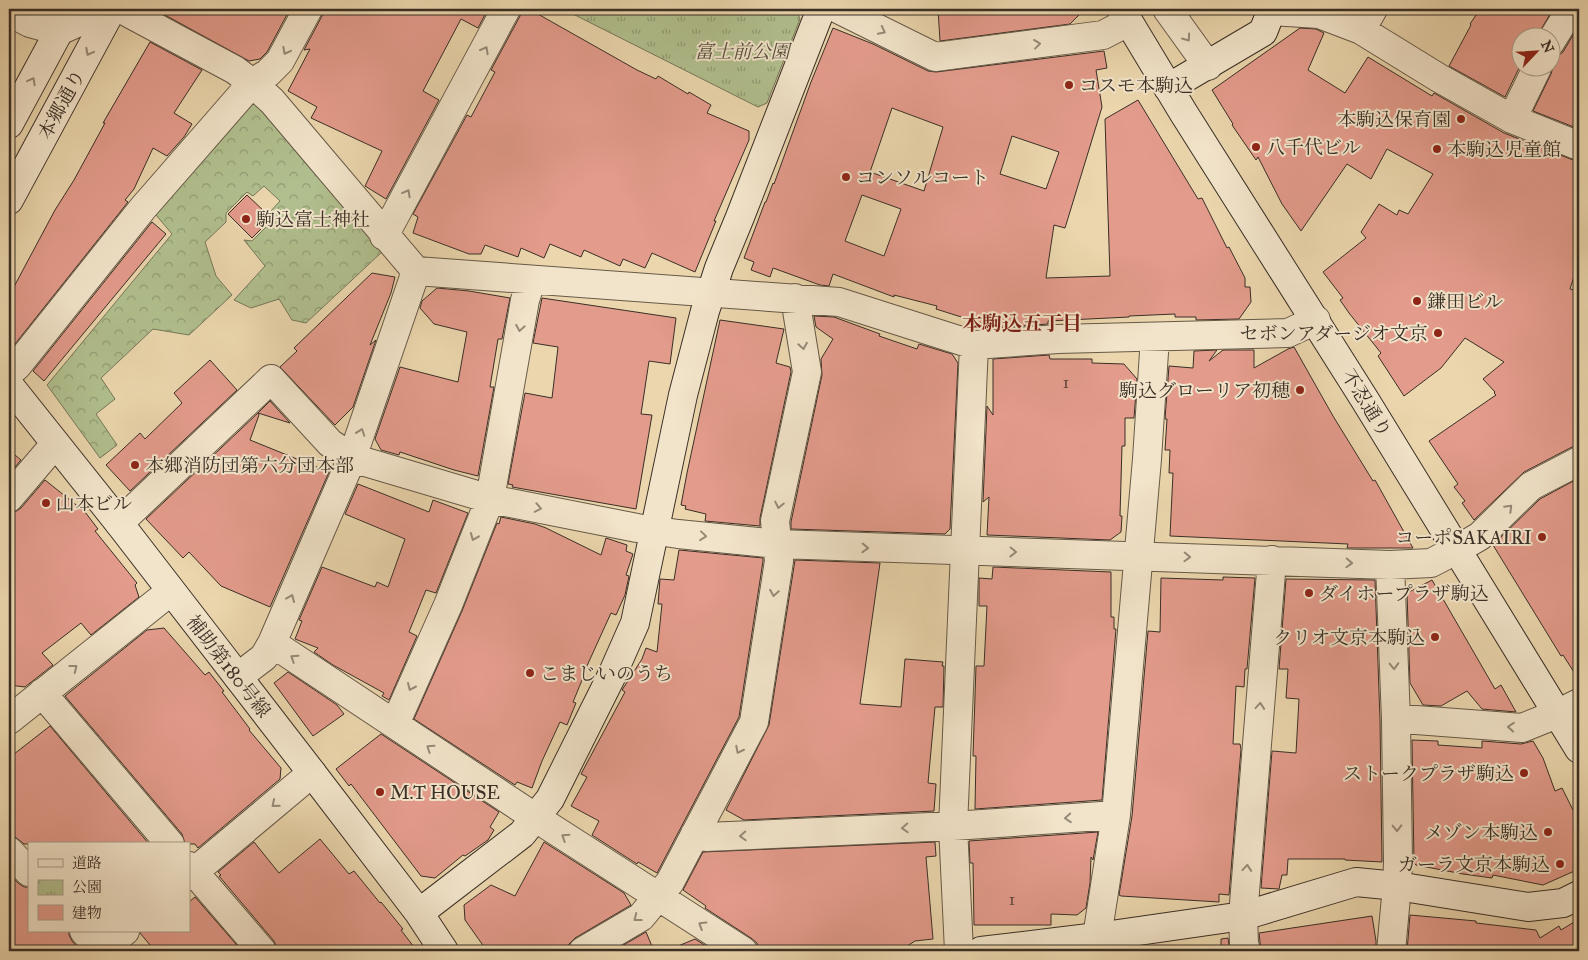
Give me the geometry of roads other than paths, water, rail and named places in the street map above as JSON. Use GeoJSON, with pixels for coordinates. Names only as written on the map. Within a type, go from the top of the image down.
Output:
{"type":"FeatureCollection","features":[{"type":"Feature","properties":{"kind":"street"},"geometry":{"type":"LineString","coordinates":[[9,12],[30,23],[65,20],[108,9]]}},
{"type":"Feature","properties":{"kind":"street","name":"本郷通り"},"geometry":{"type":"LineString","coordinates":[[9,200],[112,9]]}},
{"type":"Feature","properties":{"kind":"street"},"geometry":{"type":"LineString","coordinates":[[121,9],[235,70],[252,83],[272,101],[416,272],[839,302],[974,345],[1058,339],[1288,333],[1316,320]]}},
{"type":"Feature","properties":{"kind":"street"},"geometry":{"type":"LineString","coordinates":[[9,373],[17,366],[143,208],[252,83],[268,73],[280,61],[308,9]]}},
{"type":"Feature","properties":{"kind":"street"},"geometry":{"type":"LineString","coordinates":[[384,236],[506,9]]}},
{"type":"Feature","properties":{"kind":"street"},"geometry":{"type":"LineString","coordinates":[[419,913],[522,834],[536,818],[550,799],[612,675],[635,623],[683,395],[711,293],[719,268],[821,9]]}},
{"type":"Feature","properties":{"kind":"street"},"geometry":{"type":"LineString","coordinates":[[838,9],[934,57],[1103,34],[1124,15]]}},
{"type":"Feature","properties":{"kind":"street"},"geometry":{"type":"LineString","coordinates":[[1166,9],[1208,66]]}},
{"type":"Feature","properties":{"kind":"street"},"geometry":{"type":"LineString","coordinates":[[1559,28],[1571,9]]}},
{"type":"Feature","properties":{"kind":"street"},"geometry":{"type":"LineString","coordinates":[[1168,88],[1263,32],[1271,10],[1367,19],[1439,78],[1512,119],[1579,146]]}},
{"type":"Feature","properties":{"kind":"street","name":"不忍通り"},"geometry":{"type":"LineString","coordinates":[[1124,15],[1458,549],[1568,708],[1579,750]]}},
{"type":"Feature","properties":{"kind":"street","name":"本郷通り"},"geometry":{"type":"LineString","coordinates":[[9,124],[65,20]]}},
{"type":"Feature","properties":{"kind":"street"},"geometry":{"type":"LineString","coordinates":[[1512,119],[1533,78]]}},
{"type":"Feature","properties":{"kind":"street"},"geometry":{"type":"LineString","coordinates":[[238,677],[264,657],[272,643],[352,458],[416,272]]}},
{"type":"Feature","properties":{"kind":"street"},"geometry":{"type":"LineString","coordinates":[[395,724],[448,605],[490,499],[525,300],[531,280]]}},
{"type":"Feature","properties":{"kind":"street"},"geometry":{"type":"LineString","coordinates":[[584,951],[640,917],[670,882],[754,722],[779,561],[775,521],[807,372],[795,298]]}},
{"type":"Feature","properties":{"kind":"street"},"geometry":{"type":"LineString","coordinates":[[1098,944],[1116,815],[1155,336]]}},
{"type":"Feature","properties":{"kind":"street"},"geometry":{"type":"LineString","coordinates":[[959,951],[953,826],[974,345]]}},
{"type":"Feature","properties":{"kind":"street"},"geometry":{"type":"LineString","coordinates":[[119,523],[271,379],[330,443],[352,458],[490,499],[655,530],[778,544],[1390,564],[1431,563],[1480,536],[1531,486],[1579,461]]}},
{"type":"Feature","properties":{"kind":"street","name":"補助第180号線"},"geometry":{"type":"LineString","coordinates":[[9,385],[119,523],[312,773],[419,913],[444,951]]}},
{"type":"Feature","properties":{"kind":"street"},"geometry":{"type":"LineString","coordinates":[[9,498],[55,444]]}},
{"type":"Feature","properties":{"kind":"street"},"geometry":{"type":"LineString","coordinates":[[1246,951],[1243,916],[1272,560]]}},
{"type":"Feature","properties":{"kind":"street"},"geometry":{"type":"LineString","coordinates":[[1390,564],[1396,720],[1397,886],[1391,951]]}},
{"type":"Feature","properties":{"kind":"street"},"geometry":{"type":"LineString","coordinates":[[11,714],[42,693],[171,591]]}},
{"type":"Feature","properties":{"kind":"street"},"geometry":{"type":"LineString","coordinates":[[272,643],[536,818],[743,951]]}},
{"type":"Feature","properties":{"kind":"street"},"geometry":{"type":"LineString","coordinates":[[42,693],[168,842]]}},
{"type":"Feature","properties":{"kind":"street"},"geometry":{"type":"LineString","coordinates":[[1396,720],[1522,728],[1568,708]]}},
{"type":"Feature","properties":{"kind":"street"},"geometry":{"type":"LineString","coordinates":[[262,951],[190,871],[312,773]]}},
{"type":"Feature","properties":{"kind":"street"},"geometry":{"type":"LineString","coordinates":[[695,834],[706,838],[953,826],[1116,815]]}},
{"type":"Feature","properties":{"kind":"street"},"geometry":{"type":"LineString","coordinates":[[9,850],[28,871]]}},
{"type":"Feature","properties":{"kind":"street"},"geometry":{"type":"LineString","coordinates":[[981,951],[1098,944],[1243,916],[1356,882],[1397,886],[1528,907],[1563,903],[1579,895]]}},
{"type":"Feature","properties":{"kind":"street"},"geometry":{"type":"LineString","coordinates":[[85,932],[102,951],[124,932]]}},
{"type":"Feature","properties":{"kind":"place","name":"コスモ本駒込"},"geometry":{"type":"Point","coordinates":[1069,85]}},
{"type":"Feature","properties":{"kind":"place","name":"本駒込保育園"},"geometry":{"type":"Point","coordinates":[1461,119]}},
{"type":"Feature","properties":{"kind":"place","name":"八千代ビル"},"geometry":{"type":"Point","coordinates":[1256,147]}},
{"type":"Feature","properties":{"kind":"place","name":"本駒込児童館"},"geometry":{"type":"Point","coordinates":[1437,149]}},
{"type":"Feature","properties":{"kind":"place","name":"コンソルコート"},"geometry":{"type":"Point","coordinates":[846,177]}},
{"type":"Feature","properties":{"kind":"place","name":"駒込富士神社"},"geometry":{"type":"Point","coordinates":[246,219]}},
{"type":"Feature","properties":{"kind":"place","name":"鎌田ビル"},"geometry":{"type":"Point","coordinates":[1417,301]}},
{"type":"Feature","properties":{"kind":"place","name":"セボンアダージオ文京"},"geometry":{"type":"Point","coordinates":[1438,333]}},
{"type":"Feature","properties":{"kind":"place","name":"駒込グローリア初穂"},"geometry":{"type":"Point","coordinates":[1300,390]}},
{"type":"Feature","properties":{"kind":"place","name":"本郷消防団第六分団本部"},"geometry":{"type":"Point","coordinates":[135,465]}},
{"type":"Feature","properties":{"kind":"place","name":"山本ビル"},"geometry":{"type":"Point","coordinates":[46,503]}},
{"type":"Feature","properties":{"kind":"place","name":"コーポSAKAIRI"},"geometry":{"type":"Point","coordinates":[1542,537]}},
{"type":"Feature","properties":{"kind":"place","name":"ダイホープラザ駒込"},"geometry":{"type":"Point","coordinates":[1309,593]}},
{"type":"Feature","properties":{"kind":"place","name":"クリオ文京本駒込"},"geometry":{"type":"Point","coordinates":[1435,637]}},
{"type":"Feature","properties":{"kind":"place","name":"こまじいのうち"},"geometry":{"type":"Point","coordinates":[530,673]}},
{"type":"Feature","properties":{"kind":"place","name":"ストークプラザ駒込"},"geometry":{"type":"Point","coordinates":[1524,773]}},
{"type":"Feature","properties":{"kind":"place","name":"M.T HOUSE"},"geometry":{"type":"Point","coordinates":[380,792]}},
{"type":"Feature","properties":{"kind":"place","name":"メゾン本駒込"},"geometry":{"type":"Point","coordinates":[1548,832]}},
{"type":"Feature","properties":{"kind":"place","name":"ガーラ文京本駒込"},"geometry":{"type":"Point","coordinates":[1560,864]}},
{"type":"Feature","properties":{"kind":"district","name":"本駒込五丁目"},"geometry":{"type":"Point","coordinates":[1022,323]}},
{"type":"Feature","properties":{"kind":"park label","name":"富士前公園"},"geometry":{"type":"Point","coordinates":[742,51]}}]}
